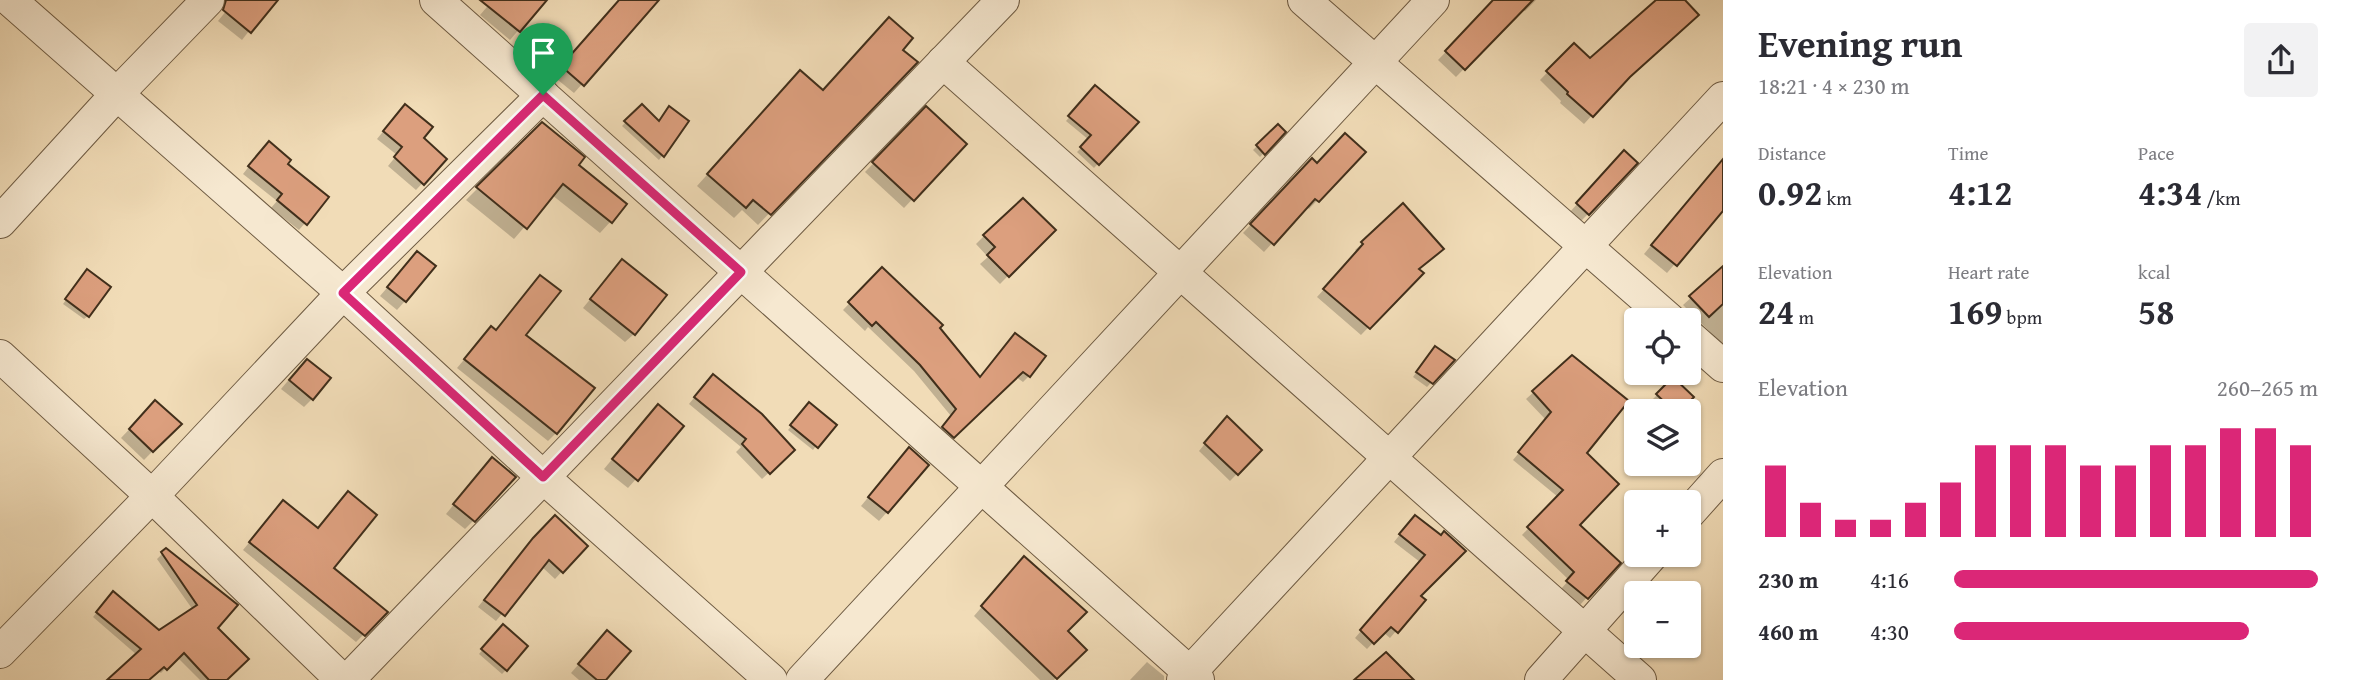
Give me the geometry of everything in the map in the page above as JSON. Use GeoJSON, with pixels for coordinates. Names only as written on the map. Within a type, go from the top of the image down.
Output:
{"type":"FeatureCollection","features":[{"type":"Feature","properties":{"kind":"street"},"geometry":{"type":"LineString","coordinates":[[10,0],[343,293],[543,477],[771,680]]}},
{"type":"Feature","properties":{"kind":"street"},"geometry":{"type":"LineString","coordinates":[[0,222],[116,95],[208,0]]}},
{"type":"Feature","properties":{"kind":"street"},"geometry":{"type":"LineString","coordinates":[[436,0],[982,485],[1190,678],[1390,457],[1723,98]]}},
{"type":"Feature","properties":{"kind":"street"},"geometry":{"type":"LineString","coordinates":[[348,680],[1003,0]]}},
{"type":"Feature","properties":{"kind":"street"},"geometry":{"type":"LineString","coordinates":[[1304,0],[1656,308]]}},
{"type":"Feature","properties":{"kind":"street"},"geometry":{"type":"LineString","coordinates":[[802,680],[1433,0]]}},
{"type":"Feature","properties":{"kind":"street"},"geometry":{"type":"LineString","coordinates":[[943,62],[1640,680]]}},
{"type":"Feature","properties":{"kind":"street"},"geometry":{"type":"LineString","coordinates":[[0,652],[152,496],[343,293],[543,95]]}},
{"type":"Feature","properties":{"kind":"street"},"geometry":{"type":"LineString","coordinates":[[1701,347],[1723,366]]}},
{"type":"Feature","properties":{"kind":"street"},"geometry":{"type":"LineString","coordinates":[[0,356],[152,496],[342,680]]}},
{"type":"Feature","properties":{"kind":"street"},"geometry":{"type":"LineString","coordinates":[[1701,500],[1723,475]]}},
{"type":"Feature","properties":{"kind":"street"},"geometry":{"type":"LineString","coordinates":[[1541,680],[1641,567]]}},
{"type":"Feature","properties":{"kind":"building"},"geometry":{"type":"Polygon","coordinates":[[[226,0],[278,0],[251,33],[223,10],[226,0]]]}},
{"type":"Feature","properties":{"kind":"building"},"geometry":{"type":"Polygon","coordinates":[[[480,0],[547,0],[520,32],[480,0]]]}},
{"type":"Feature","properties":{"kind":"building"},"geometry":{"type":"Polygon","coordinates":[[[619,0],[659,0],[584,86],[561,66],[619,0]]]}},
{"type":"Feature","properties":{"kind":"building"},"geometry":{"type":"Polygon","coordinates":[[[1493,0],[1533,0],[1465,70],[1445,51],[1493,0]]]}},
{"type":"Feature","properties":{"kind":"building"},"geometry":{"type":"Polygon","coordinates":[[[1656,0],[1685,0],[1699,15],[1630,77],[1593,117],[1546,71],[1574,43],[1590,58],[1656,0]]]}},
{"type":"Feature","properties":{"kind":"building"},"geometry":{"type":"Polygon","coordinates":[[[889,17],[913,38],[903,50],[918,62],[771,215],[753,200],[746,208],[707,174],[800,70],[823,90],[889,17]]]}},
{"type":"Feature","properties":{"kind":"building"},"geometry":{"type":"Polygon","coordinates":[[[1095,85],[1139,122],[1099,165],[1080,147],[1091,135],[1068,116],[1095,85]]]}},
{"type":"Feature","properties":{"kind":"building"},"geometry":{"type":"Polygon","coordinates":[[[405,104],[433,127],[424,138],[447,159],[424,185],[394,157],[402,147],[383,131],[405,104]]]}},
{"type":"Feature","properties":{"kind":"building"},"geometry":{"type":"Polygon","coordinates":[[[642,104],[659,121],[669,106],[689,121],[664,157],[624,121],[642,104]]]}},
{"type":"Feature","properties":{"kind":"building"},"geometry":{"type":"Polygon","coordinates":[[[926,106],[967,144],[914,201],[872,162],[926,106]]]}},
{"type":"Feature","properties":{"kind":"building"},"geometry":{"type":"Polygon","coordinates":[[[542,122],[585,157],[579,165],[627,204],[612,223],[563,184],[527,229],[476,187],[542,122]]]}},
{"type":"Feature","properties":{"kind":"building"},"geometry":{"type":"Polygon","coordinates":[[[1278,124],[1286,132],[1265,155],[1256,145],[1278,124]]]}},
{"type":"Feature","properties":{"kind":"building"},"geometry":{"type":"Polygon","coordinates":[[[1345,133],[1366,152],[1319,202],[1315,199],[1274,245],[1250,224],[1312,158],[1317,163],[1345,133]]]}},
{"type":"Feature","properties":{"kind":"building"},"geometry":{"type":"Polygon","coordinates":[[[269,141],[291,160],[288,164],[329,197],[307,225],[277,200],[282,194],[248,166],[269,141]]]}},
{"type":"Feature","properties":{"kind":"building"},"geometry":{"type":"Polygon","coordinates":[[[1624,150],[1638,163],[1589,215],[1576,203],[1624,150]]]}},
{"type":"Feature","properties":{"kind":"building"},"geometry":{"type":"Polygon","coordinates":[[[1723,159],[1723,211],[1677,266],[1651,245],[1723,159]]]}},
{"type":"Feature","properties":{"kind":"building"},"geometry":{"type":"Polygon","coordinates":[[[1023,198],[1056,230],[1009,277],[987,255],[995,247],[983,235],[1023,198]]]}},
{"type":"Feature","properties":{"kind":"building"},"geometry":{"type":"Polygon","coordinates":[[[1403,203],[1444,249],[1419,269],[1424,273],[1370,329],[1323,289],[1363,244],[1361,242],[1403,203]]]}},
{"type":"Feature","properties":{"kind":"building"},"geometry":{"type":"Polygon","coordinates":[[[417,251],[436,266],[406,302],[387,287],[417,251]]]}},
{"type":"Feature","properties":{"kind":"building"},"geometry":{"type":"Polygon","coordinates":[[[622,259],[667,295],[635,335],[590,299],[622,259]]]}},
{"type":"Feature","properties":{"kind":"building"},"geometry":{"type":"Polygon","coordinates":[[[1723,266],[1723,304],[1709,317],[1689,296],[1723,266]]]}},
{"type":"Feature","properties":{"kind":"building"},"geometry":{"type":"Polygon","coordinates":[[[882,267],[943,325],[940,328],[980,377],[1015,333],[1046,356],[1030,377],[1023,372],[954,438],[942,427],[956,409],[920,365],[876,322],[872,326],[848,302],[882,267]]]}},
{"type":"Feature","properties":{"kind":"building"},"geometry":{"type":"Polygon","coordinates":[[[87,269],[111,287],[89,317],[65,299],[87,269]]]}},
{"type":"Feature","properties":{"kind":"building"},"geometry":{"type":"Polygon","coordinates":[[[540,275],[561,291],[526,335],[595,388],[557,434],[464,359],[491,326],[496,330],[540,275]]]}},
{"type":"Feature","properties":{"kind":"building"},"geometry":{"type":"Polygon","coordinates":[[[1435,346],[1455,360],[1433,384],[1416,372],[1435,346]]]}},
{"type":"Feature","properties":{"kind":"building"},"geometry":{"type":"Polygon","coordinates":[[[1572,355],[1627,399],[1624,399],[1624,407],[1587,453],[1619,484],[1580,525],[1621,563],[1588,599],[1566,581],[1574,572],[1527,527],[1563,490],[1518,452],[1551,412],[1532,391],[1572,355]]]}},
{"type":"Feature","properties":{"kind":"building"},"geometry":{"type":"Polygon","coordinates":[[[307,359],[331,378],[313,400],[289,380],[307,359]]]}},
{"type":"Feature","properties":{"kind":"building"},"geometry":{"type":"Polygon","coordinates":[[[713,374],[762,414],[795,450],[770,474],[742,444],[746,439],[694,397],[713,374]]]}},
{"type":"Feature","properties":{"kind":"building"},"geometry":{"type":"Polygon","coordinates":[[[1665,385],[1681,385],[1694,397],[1661,399],[1656,394],[1665,385]]]}},
{"type":"Feature","properties":{"kind":"building"},"geometry":{"type":"Polygon","coordinates":[[[155,400],[182,424],[153,452],[129,429],[155,400]]]}},
{"type":"Feature","properties":{"kind":"building"},"geometry":{"type":"Polygon","coordinates":[[[809,402],[837,425],[818,448],[790,425],[809,402]]]}},
{"type":"Feature","properties":{"kind":"building"},"geometry":{"type":"Polygon","coordinates":[[[658,404],[684,426],[638,481],[612,459],[658,404]]]}},
{"type":"Feature","properties":{"kind":"building"},"geometry":{"type":"Polygon","coordinates":[[[1227,416],[1262,450],[1238,475],[1204,443],[1227,416]]]}},
{"type":"Feature","properties":{"kind":"building"},"geometry":{"type":"Polygon","coordinates":[[[909,447],[929,465],[888,513],[868,497],[909,447]]]}},
{"type":"Feature","properties":{"kind":"building"},"geometry":{"type":"Polygon","coordinates":[[[492,457],[516,477],[475,522],[453,504],[492,457]]]}},
{"type":"Feature","properties":{"kind":"building"},"geometry":{"type":"Polygon","coordinates":[[[348,491],[377,515],[334,568],[388,612],[365,636],[249,542],[283,500],[318,528],[348,491]]]}},
{"type":"Feature","properties":{"kind":"building"},"geometry":{"type":"Polygon","coordinates":[[[555,515],[588,546],[563,573],[549,560],[505,616],[484,600],[533,538],[555,515]]]}},
{"type":"Feature","properties":{"kind":"building"},"geometry":{"type":"Polygon","coordinates":[[[1415,515],[1441,535],[1444,531],[1466,551],[1421,596],[1426,600],[1398,633],[1391,627],[1374,644],[1360,630],[1425,555],[1399,534],[1415,515]]]}},
{"type":"Feature","properties":{"kind":"building"},"geometry":{"type":"Polygon","coordinates":[[[166,548],[238,605],[218,628],[249,659],[227,680],[209,680],[184,653],[167,670],[164,667],[149,680],[107,680],[141,649],[96,612],[113,591],[159,630],[197,605],[161,552],[166,548]]]}},
{"type":"Feature","properties":{"kind":"building"},"geometry":{"type":"Polygon","coordinates":[[[1024,556],[1087,612],[1068,631],[1087,650],[1057,679],[981,606],[1024,556]]]}},
{"type":"Feature","properties":{"kind":"building"},"geometry":{"type":"Polygon","coordinates":[[[503,624],[528,646],[507,671],[481,649],[503,624]]]}},
{"type":"Feature","properties":{"kind":"building"},"geometry":{"type":"Polygon","coordinates":[[[607,630],[631,651],[606,680],[597,680],[578,664],[607,630]]]}},
{"type":"Feature","properties":{"kind":"building"},"geometry":{"type":"Polygon","coordinates":[[[1386,652],[1414,680],[1354,680],[1386,652]]]}},
{"type":"Feature","properties":{"kind":"route"},"geometry":{"type":"LineString","coordinates":[[543,95],[741,272],[543,477],[343,293],[543,95]]}}]}
